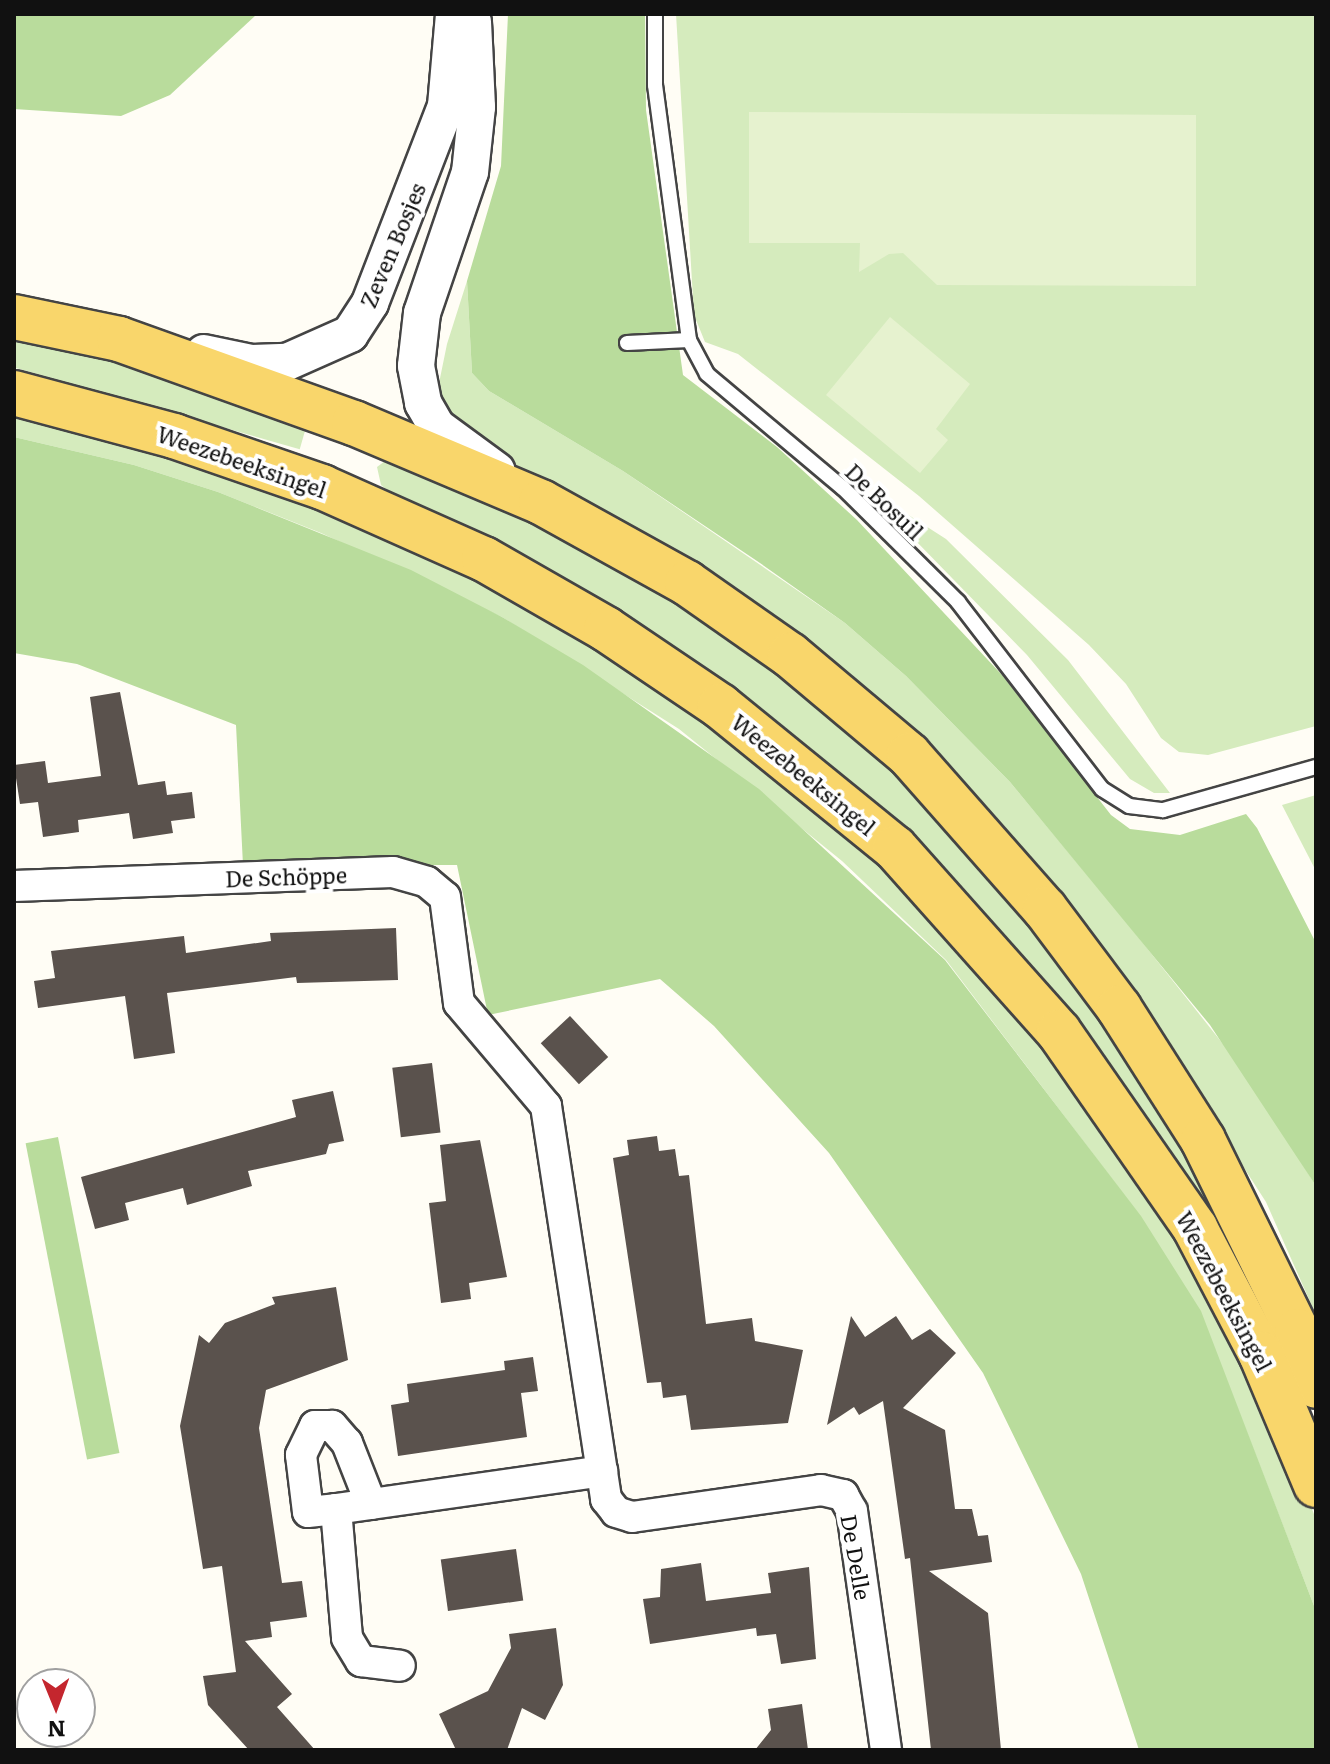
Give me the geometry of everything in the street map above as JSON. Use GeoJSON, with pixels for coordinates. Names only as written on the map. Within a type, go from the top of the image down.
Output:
{"type":"FeatureCollection","features":[{"type":"Feature","properties":{"kind":"main road","name":"Weezebeeksingel"},"geometry":{"type":"LineString","coordinates":[[14,317],[119,339],[354,423],[541,502],[687,583],[790,655],[909,755],[1045,909],[1119,1008],[1203,1140],[1297,1331],[1316,1386]]}},
{"type":"Feature","properties":{"kind":"main road","name":"Weezebeeksingel"},"geometry":{"type":"LineString","coordinates":[[14,393],[174,436],[322,487],[484,559],[606,629],[720,706],[895,848],[1059,1032],[1195,1228],[1261,1354],[1316,1485]]}},
{"type":"Feature","properties":{"kind":"street","name":"Zeven Bosjes"},"geometry":{"type":"LineString","coordinates":[[119,339],[252,363],[287,362],[350,334],[370,303],[446,106],[454,14]]}},
{"type":"Feature","properties":{"kind":"street","name":"Zeven Bosjes"},"geometry":{"type":"LineString","coordinates":[[471,14],[477,80],[470,172],[422,313],[416,366],[423,403],[437,427],[541,502]]}},
{"type":"Feature","properties":{"kind":"street","name":"De Schöppe"},"geometry":{"type":"LineString","coordinates":[[14,886],[393,872],[427,882],[445,897],[459,1003]]}},
{"type":"Feature","properties":{"kind":"street","name":"De Delle"},"geometry":{"type":"LineString","coordinates":[[459,1003],[546,1106],[606,1499],[616,1512],[632,1517],[821,1490],[843,1495],[852,1511],[886,1750]]}},
{"type":"Feature","properties":{"kind":"street"},"geometry":{"type":"LineString","coordinates":[[371,1504],[347,1443],[332,1426],[315,1426],[301,1455],[308,1512],[336,1509],[371,1504],[602,1471]]}},
{"type":"Feature","properties":{"kind":"street"},"geometry":{"type":"LineString","coordinates":[[336,1509],[347,1638],[361,1661],[400,1666]]}},
{"type":"Feature","properties":{"kind":"lane","name":"De Bosuil"},"geometry":{"type":"LineString","coordinates":[[655,14],[655,85],[689,340],[707,374],[843,488],[958,602],[1102,789],[1129,806],[1163,810],[1316,767]]}},
{"type":"Feature","properties":{"kind":"lane"},"geometry":{"type":"LineString","coordinates":[[627,343],[689,340]]}},
{"type":"Feature","properties":{"kind":"green space"},"geometry":{"type":"Polygon","coordinates":[[[14,14],[257,14],[170,95],[121,116],[14,109],[14,14]]]}},
{"type":"Feature","properties":{"kind":"green space"},"geometry":{"type":"Polygon","coordinates":[[[508,14],[645,14],[646,110],[683,375],[777,447],[857,520],[1002,675],[1111,815],[1130,829],[1180,835],[1246,814],[1257,828],[1316,943],[1316,1186],[1210,1025],[1010,782],[906,676],[845,623],[760,563],[623,471],[489,391],[472,373],[467,281],[501,166],[508,14]]]}},
{"type":"Feature","properties":{"kind":"green space"},"geometry":{"type":"Polygon","coordinates":[[[676,14],[1316,14],[1316,726],[1208,755],[1179,752],[1161,738],[1126,684],[1089,645],[919,496],[738,354],[705,342],[694,315],[676,14]]]}},
{"type":"Feature","properties":{"kind":"green space"},"geometry":{"type":"Polygon","coordinates":[[[749,112],[1196,115],[1196,286],[937,285],[903,253],[889,254],[859,272],[860,243],[749,243],[749,112]]]}},
{"type":"Feature","properties":{"kind":"green space"},"geometry":{"type":"Polygon","coordinates":[[[467,281],[472,373],[489,391],[623,471],[845,623],[906,676],[1010,782],[1127,923],[1242,1068],[1316,1186],[1316,1315],[1266,1202],[1134,997],[694,568],[473,440],[441,403],[437,393],[447,344],[467,281]]]}},
{"type":"Feature","properties":{"kind":"green space"},"geometry":{"type":"Polygon","coordinates":[[[890,317],[970,384],[936,429],[948,440],[920,473],[826,395],[890,317]]]}},
{"type":"Feature","properties":{"kind":"green space"},"geometry":{"type":"Polygon","coordinates":[[[14,332],[309,417],[300,449],[14,367],[14,332]]]}},
{"type":"Feature","properties":{"kind":"green space"},"geometry":{"type":"Polygon","coordinates":[[[14,408],[66,419],[322,507],[496,588],[702,713],[871,848],[1117,1131],[1261,1384],[1316,1519],[1316,1611],[1200,1311],[1140,1216],[946,960],[842,861],[679,729],[502,617],[321,533],[218,492],[134,465],[14,437],[14,408]]]}},
{"type":"Feature","properties":{"kind":"green space"},"geometry":{"type":"Polygon","coordinates":[[[14,437],[134,465],[218,492],[411,570],[502,617],[583,665],[759,789],[945,960],[1141,1216],[1201,1311],[1316,1611],[1316,1750],[1139,1750],[1081,1574],[983,1373],[829,1153],[714,1026],[660,979],[488,1015],[457,865],[243,865],[236,725],[77,664],[14,653],[14,437]]]}},
{"type":"Feature","properties":{"kind":"green space"},"geometry":{"type":"Polygon","coordinates":[[[385,461],[520,513],[623,569],[709,622],[819,701],[961,830],[1142,1067],[1219,1216],[1207,1218],[1140,1110],[1080,1028],[953,885],[403,503],[381,485],[377,467],[385,461]]]}},
{"type":"Feature","properties":{"kind":"green space"},"geometry":{"type":"Polygon","coordinates":[[[879,496],[946,539],[1068,660],[1170,793],[1154,793],[1130,779],[1027,655],[876,500],[879,496]]]}},
{"type":"Feature","properties":{"kind":"green space"},"geometry":{"type":"Polygon","coordinates":[[[1316,795],[1316,871],[1282,805],[1316,795]]]}},
{"type":"Feature","properties":{"kind":"green space"},"geometry":{"type":"Polygon","coordinates":[[[58,1137],[119,1453],[87,1459],[26,1143],[58,1137]]]}},
{"type":"Feature","properties":{"kind":"building"},"geometry":{"type":"Polygon","coordinates":[[[120,692],[138,785],[165,781],[167,795],[192,792],[195,818],[171,821],[173,833],[133,839],[129,813],[78,820],[79,832],[43,837],[38,802],[20,804],[14,765],[45,761],[48,783],[101,776],[90,697],[120,692]]]}},
{"type":"Feature","properties":{"kind":"building"},"geometry":{"type":"Polygon","coordinates":[[[396,928],[398,980],[297,983],[296,977],[167,993],[175,1053],[134,1059],[125,996],[38,1008],[34,981],[55,978],[51,951],[184,936],[186,953],[271,941],[270,933],[396,928]]]}},
{"type":"Feature","properties":{"kind":"building"},"geometry":{"type":"Polygon","coordinates":[[[570,1016],[608,1057],[579,1084],[541,1043],[570,1016]]]}},
{"type":"Feature","properties":{"kind":"building"},"geometry":{"type":"Polygon","coordinates":[[[432,1063],[441,1132],[401,1137],[392,1068],[432,1063]]]}},
{"type":"Feature","properties":{"kind":"building"},"geometry":{"type":"Polygon","coordinates":[[[333,1091],[344,1141],[329,1144],[326,1154],[248,1171],[252,1186],[187,1205],[183,1188],[125,1203],[129,1220],[95,1229],[81,1177],[296,1117],[292,1100],[333,1091]]]}},
{"type":"Feature","properties":{"kind":"building"},"geometry":{"type":"Polygon","coordinates":[[[657,1136],[659,1151],[675,1149],[679,1176],[689,1175],[706,1324],[752,1318],[755,1341],[803,1350],[788,1423],[691,1430],[686,1395],[663,1398],[661,1382],[647,1383],[613,1158],[629,1155],[627,1140],[657,1136]]]}},
{"type":"Feature","properties":{"kind":"building"},"geometry":{"type":"Polygon","coordinates":[[[480,1140],[507,1277],[469,1283],[471,1299],[441,1303],[429,1203],[446,1201],[440,1145],[480,1140]]]}},
{"type":"Feature","properties":{"kind":"building"},"geometry":{"type":"Polygon","coordinates":[[[336,1287],[348,1360],[266,1390],[259,1428],[282,1583],[302,1581],[307,1617],[270,1622],[272,1637],[245,1641],[292,1694],[277,1707],[315,1750],[249,1750],[208,1705],[203,1676],[236,1672],[222,1566],[203,1569],[180,1426],[199,1335],[209,1343],[225,1323],[275,1304],[272,1297],[336,1287]]]}},
{"type":"Feature","properties":{"kind":"building"},"geometry":{"type":"Polygon","coordinates":[[[851,1316],[865,1337],[896,1316],[912,1340],[930,1329],[956,1353],[903,1408],[945,1430],[955,1509],[972,1509],[978,1536],[988,1535],[992,1562],[929,1571],[988,1613],[1001,1750],[931,1750],[910,1558],[905,1559],[883,1401],[859,1415],[854,1407],[827,1425],[851,1316]]]}},
{"type":"Feature","properties":{"kind":"building"},"geometry":{"type":"Polygon","coordinates":[[[533,1357],[538,1391],[521,1393],[527,1437],[398,1456],[391,1405],[409,1402],[407,1384],[505,1370],[504,1361],[533,1357]]]}},
{"type":"Feature","properties":{"kind":"building"},"geometry":{"type":"Polygon","coordinates":[[[516,1549],[523,1600],[448,1611],[441,1560],[516,1549]]]}},
{"type":"Feature","properties":{"kind":"building"},"geometry":{"type":"Polygon","coordinates":[[[701,1563],[706,1601],[771,1593],[768,1573],[809,1567],[816,1659],[781,1664],[776,1634],[757,1636],[756,1628],[650,1644],[643,1599],[660,1597],[661,1569],[701,1563]]]}},
{"type":"Feature","properties":{"kind":"building"},"geometry":{"type":"Polygon","coordinates":[[[556,1628],[563,1685],[545,1720],[522,1708],[507,1750],[456,1750],[439,1714],[488,1691],[511,1648],[509,1634],[556,1628]]]}},
{"type":"Feature","properties":{"kind":"building"},"geometry":{"type":"Polygon","coordinates":[[[802,1704],[808,1750],[755,1750],[771,1730],[768,1709],[802,1704]]]}}]}
